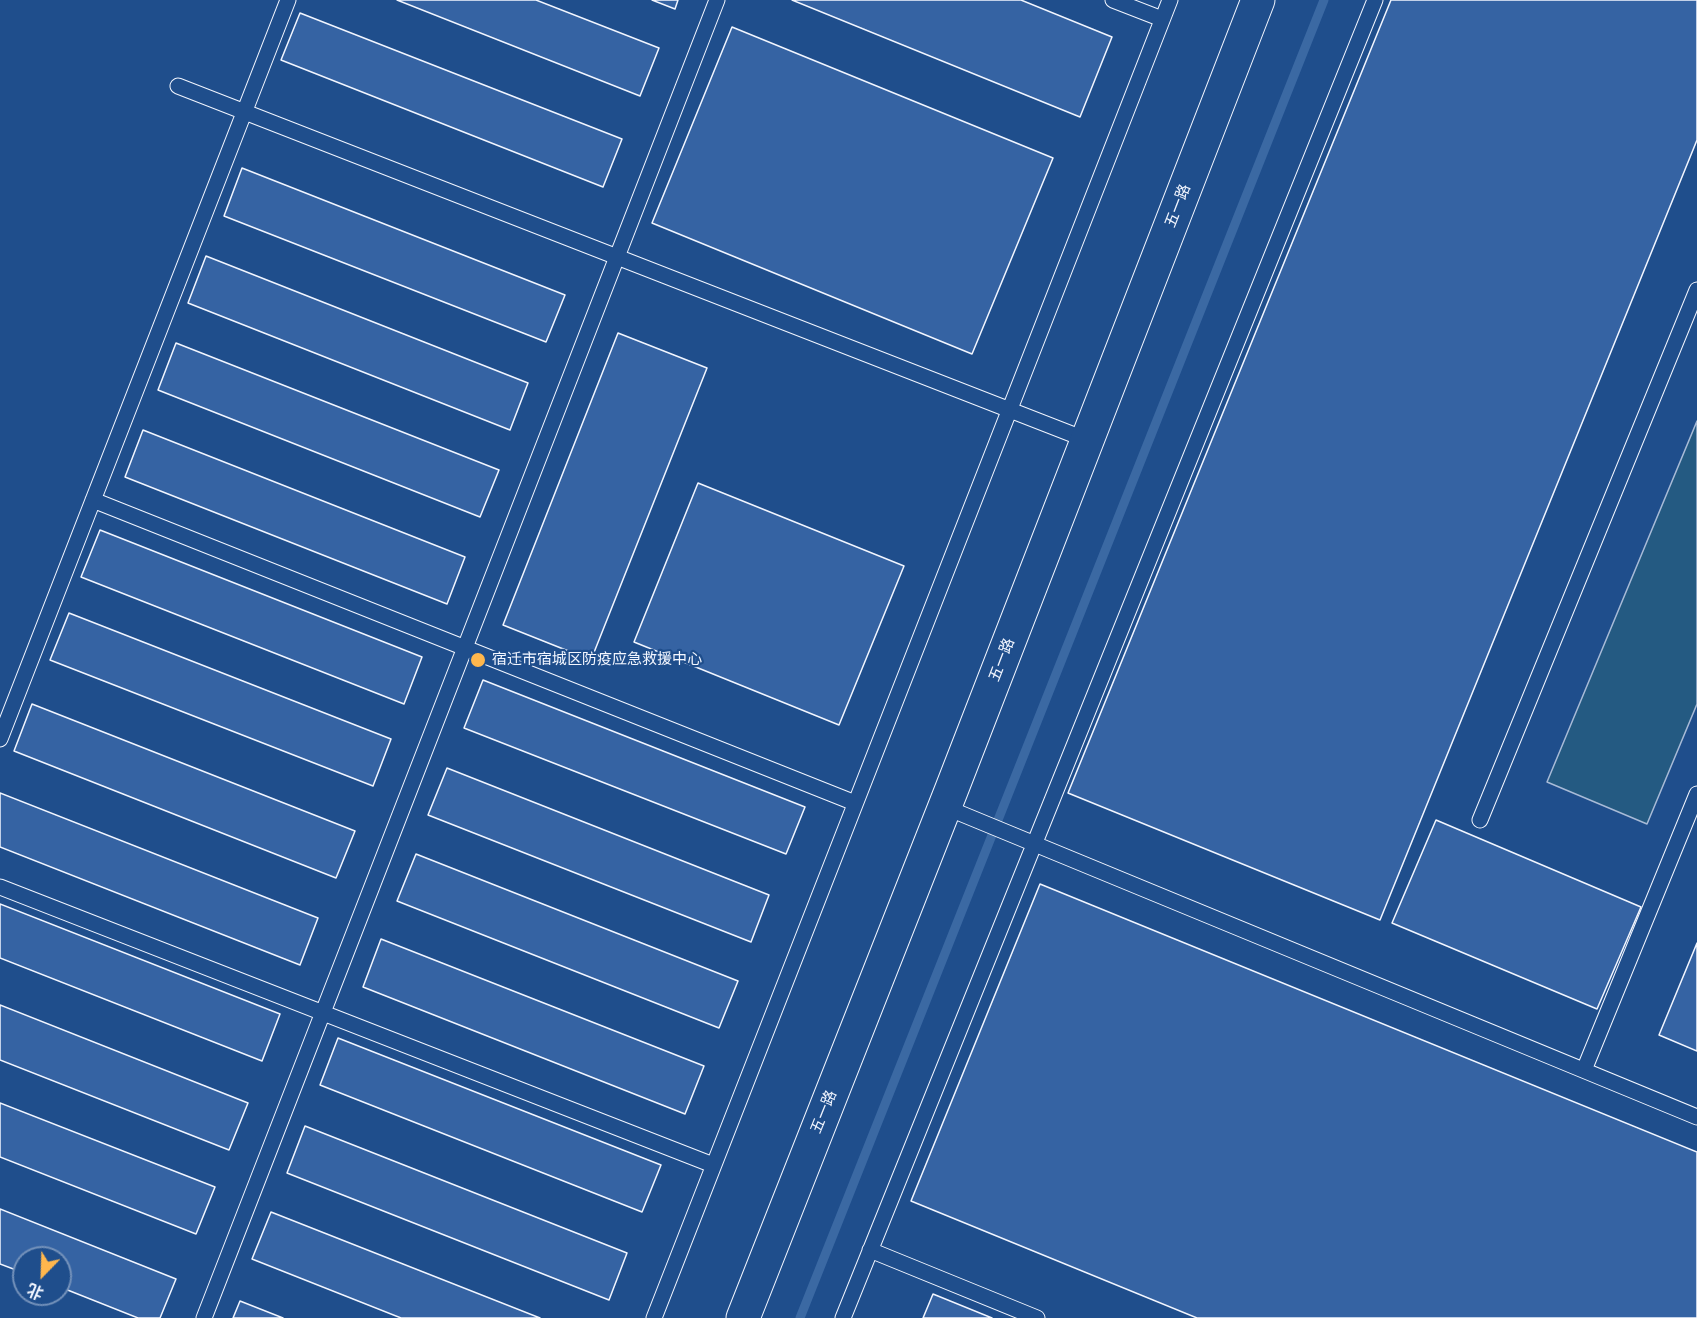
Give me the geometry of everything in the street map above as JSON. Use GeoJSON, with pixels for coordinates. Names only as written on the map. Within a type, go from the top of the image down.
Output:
{"type":"FeatureCollection","features":[{"type":"Feature","properties":{"kind":"street","name":"五一路"},"geometry":{"type":"LineString","coordinates":[[743,1318],[945,807],[1258,0]]}},
{"type":"Feature","properties":{"kind":"lane"},"geometry":{"type":"LineString","coordinates":[[0,739],[288,0]]}},
{"type":"Feature","properties":{"kind":"lane"},"geometry":{"type":"LineString","coordinates":[[204,1318],[717,0]]}},
{"type":"Feature","properties":{"kind":"lane"},"geometry":{"type":"LineString","coordinates":[[1113,0],[1162,19]]}},
{"type":"Feature","properties":{"kind":"lane"},"geometry":{"type":"LineString","coordinates":[[654,1318],[1170,0]]}},
{"type":"Feature","properties":{"kind":"lane"},"geometry":{"type":"LineString","coordinates":[[843,1318],[1375,0]]}},
{"type":"Feature","properties":{"kind":"lane"},"geometry":{"type":"LineString","coordinates":[[178,86],[1087,440]]}},
{"type":"Feature","properties":{"kind":"lane"},"geometry":{"type":"LineString","coordinates":[[1480,820],[1697,290]]}},
{"type":"Feature","properties":{"kind":"lane"},"geometry":{"type":"LineString","coordinates":[[93,500],[855,803]]}},
{"type":"Feature","properties":{"kind":"lane"},"geometry":{"type":"LineString","coordinates":[[1584,1070],[1697,795]]}},
{"type":"Feature","properties":{"kind":"lane"},"geometry":{"type":"LineString","coordinates":[[945,807],[1697,1117]]}},
{"type":"Feature","properties":{"kind":"lane"},"geometry":{"type":"LineString","coordinates":[[0,886],[713,1165]]}},
{"type":"Feature","properties":{"kind":"lane"},"geometry":{"type":"LineString","coordinates":[[870,1250],[1037,1318]]}},
{"type":"Feature","properties":{"kind":"shaded area"},"geometry":{"type":"Polygon","coordinates":[[[1697,421],[1697,704],[1647,824],[1547,782],[1697,421]]]}},
{"type":"Feature","properties":{"kind":"building"},"geometry":{"type":"Polygon","coordinates":[[[397,0],[536,0],[659,48],[640,96],[397,0]]]}},
{"type":"Feature","properties":{"kind":"building"},"geometry":{"type":"Polygon","coordinates":[[[652,0],[678,0],[675,9],[652,0]]]}},
{"type":"Feature","properties":{"kind":"building"},"geometry":{"type":"Polygon","coordinates":[[[792,0],[1021,0],[1112,37],[1080,117],[792,0]]]}},
{"type":"Feature","properties":{"kind":"building"},"geometry":{"type":"Polygon","coordinates":[[[1391,0],[1697,0],[1697,140],[1380,920],[1068,793],[1391,0]]]}},
{"type":"Feature","properties":{"kind":"building"},"geometry":{"type":"Polygon","coordinates":[[[300,13],[622,139],[603,187],[281,60],[300,13]]]}},
{"type":"Feature","properties":{"kind":"building"},"geometry":{"type":"Polygon","coordinates":[[[732,27],[1053,158],[972,354],[652,223],[732,27]]]}},
{"type":"Feature","properties":{"kind":"building"},"geometry":{"type":"Polygon","coordinates":[[[242,168],[565,295],[546,342],[224,216],[242,168]]]}},
{"type":"Feature","properties":{"kind":"building"},"geometry":{"type":"Polygon","coordinates":[[[206,256],[528,383],[510,430],[188,303],[206,256]]]}},
{"type":"Feature","properties":{"kind":"building"},"geometry":{"type":"Polygon","coordinates":[[[618,333],[707,368],[591,660],[503,625],[618,333]]]}},
{"type":"Feature","properties":{"kind":"building"},"geometry":{"type":"Polygon","coordinates":[[[176,343],[499,470],[480,517],[158,390],[176,343]]]}},
{"type":"Feature","properties":{"kind":"building"},"geometry":{"type":"Polygon","coordinates":[[[143,430],[465,557],[447,604],[125,477],[143,430]]]}},
{"type":"Feature","properties":{"kind":"building"},"geometry":{"type":"Polygon","coordinates":[[[698,483],[904,566],[839,725],[634,642],[698,483]]]}},
{"type":"Feature","properties":{"kind":"building"},"geometry":{"type":"Polygon","coordinates":[[[100,530],[422,657],[404,704],[81,577],[100,530]]]}},
{"type":"Feature","properties":{"kind":"building"},"geometry":{"type":"Polygon","coordinates":[[[69,613],[391,739],[373,786],[50,660],[69,613]]]}},
{"type":"Feature","properties":{"kind":"building"},"geometry":{"type":"Polygon","coordinates":[[[483,680],[805,807],[786,854],[464,728],[483,680]]]}},
{"type":"Feature","properties":{"kind":"building"},"geometry":{"type":"Polygon","coordinates":[[[32,704],[355,831],[336,878],[14,751],[32,704]]]}},
{"type":"Feature","properties":{"kind":"building"},"geometry":{"type":"Polygon","coordinates":[[[447,768],[769,895],[751,942],[428,815],[447,768]]]}},
{"type":"Feature","properties":{"kind":"building"},"geometry":{"type":"Polygon","coordinates":[[[0,793],[318,918],[300,965],[0,847],[0,793]]]}},
{"type":"Feature","properties":{"kind":"building"},"geometry":{"type":"Polygon","coordinates":[[[1436,820],[1641,907],[1597,1009],[1392,923],[1436,820]]]}},
{"type":"Feature","properties":{"kind":"building"},"geometry":{"type":"Polygon","coordinates":[[[416,854],[738,981],[719,1028],[397,901],[416,854]]]}},
{"type":"Feature","properties":{"kind":"building"},"geometry":{"type":"Polygon","coordinates":[[[1040,884],[1697,1152],[1697,1318],[1197,1318],[911,1201],[1040,884]]]}},
{"type":"Feature","properties":{"kind":"building"},"geometry":{"type":"Polygon","coordinates":[[[0,904],[280,1014],[262,1061],[0,958],[0,904]]]}},
{"type":"Feature","properties":{"kind":"building"},"geometry":{"type":"Polygon","coordinates":[[[381,939],[704,1066],[685,1114],[363,987],[381,939]]]}},
{"type":"Feature","properties":{"kind":"building"},"geometry":{"type":"Polygon","coordinates":[[[1697,943],[1697,1051],[1659,1035],[1697,943]]]}},
{"type":"Feature","properties":{"kind":"building"},"geometry":{"type":"Polygon","coordinates":[[[0,1005],[248,1103],[229,1150],[0,1060],[0,1005]]]}},
{"type":"Feature","properties":{"kind":"building"},"geometry":{"type":"Polygon","coordinates":[[[338,1038],[661,1165],[642,1212],[320,1085],[338,1038]]]}},
{"type":"Feature","properties":{"kind":"building"},"geometry":{"type":"Polygon","coordinates":[[[0,1103],[215,1187],[196,1234],[0,1157],[0,1103]]]}},
{"type":"Feature","properties":{"kind":"building"},"geometry":{"type":"Polygon","coordinates":[[[305,1126],[627,1253],[609,1300],[287,1173],[305,1126]]]}},
{"type":"Feature","properties":{"kind":"building"},"geometry":{"type":"Polygon","coordinates":[[[0,1209],[176,1279],[160,1318],[138,1318],[72,1292],[72,1246],[12,1246],[12,1268],[0,1264],[0,1209]]]}},
{"type":"Feature","properties":{"kind":"building"},"geometry":{"type":"Polygon","coordinates":[[[271,1212],[540,1318],[401,1318],[252,1259],[271,1212]]]}},
{"type":"Feature","properties":{"kind":"building"},"geometry":{"type":"Polygon","coordinates":[[[933,1294],[992,1318],[923,1318],[933,1294]]]}},
{"type":"Feature","properties":{"kind":"building"},"geometry":{"type":"Polygon","coordinates":[[[240,1301],[283,1318],[233,1318],[240,1301]]]}},
{"type":"Feature","properties":{"kind":"waterway"},"geometry":{"type":"LineString","coordinates":[[800,1318],[1324,0]]}},
{"type":"Feature","properties":{"kind":"place","name":"宿迁市宿城区防疫应急救援中心"},"geometry":{"type":"Point","coordinates":[478,660]}}]}
